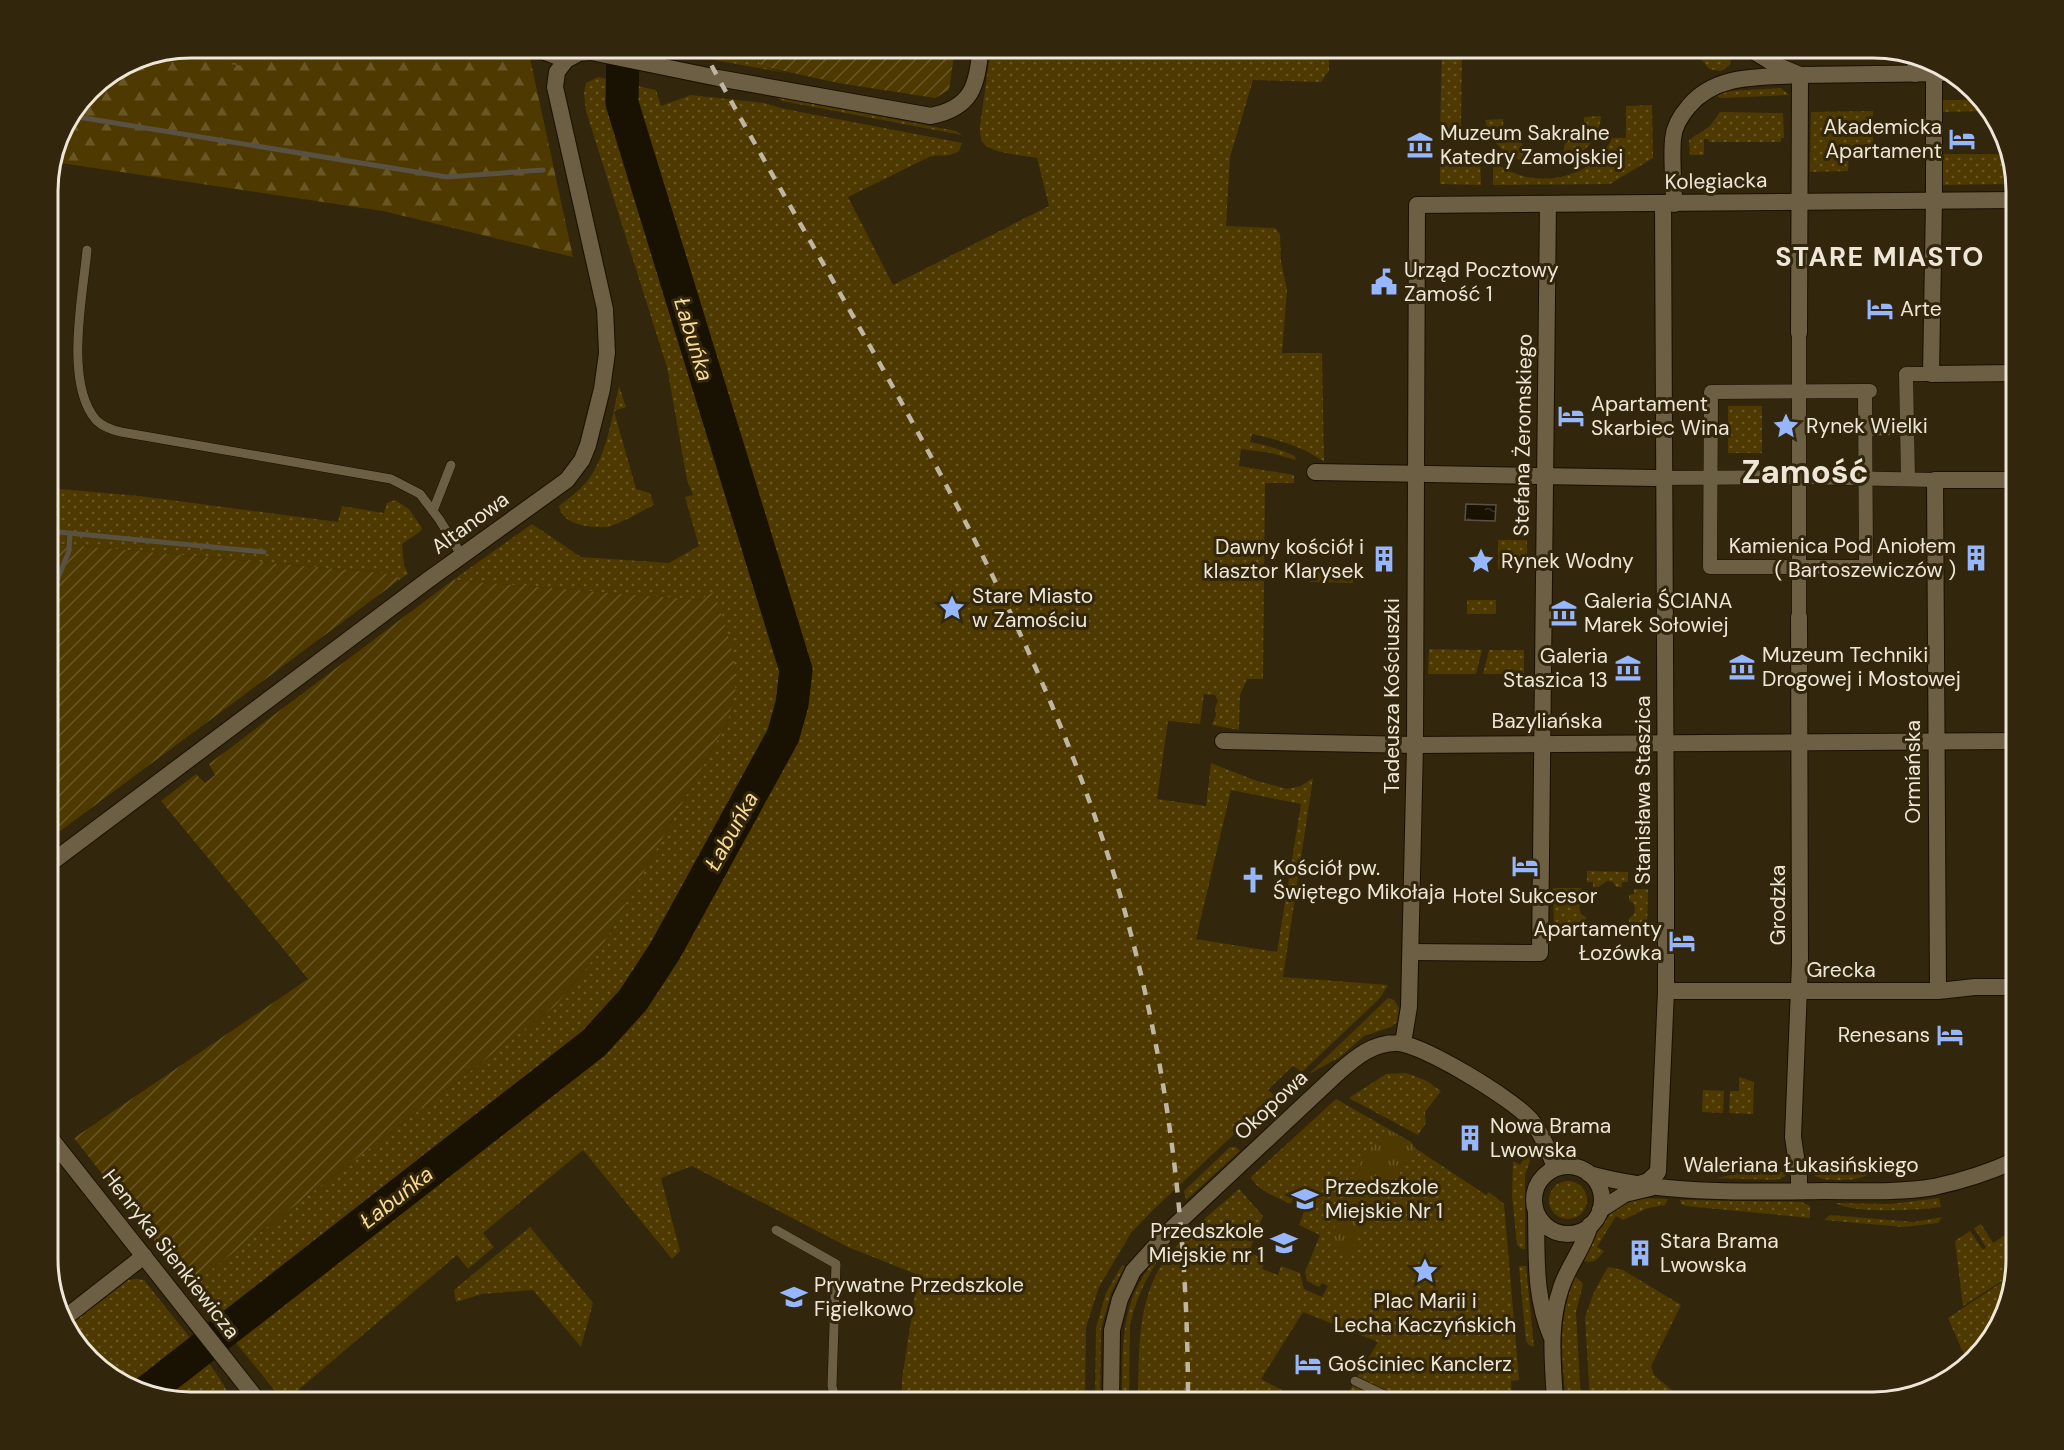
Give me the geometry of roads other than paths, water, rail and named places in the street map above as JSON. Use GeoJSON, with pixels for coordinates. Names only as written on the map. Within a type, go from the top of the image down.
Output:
{"type":"FeatureCollection","features":[{"type":"Feature","properties":{"kind":"street"},"geometry":{"type":"LineString","coordinates":[[561,58],[566,60],[570,58]]}},
{"type":"Feature","properties":{"kind":"street"},"geometry":{"type":"LineString","coordinates":[[622,58],[931,116],[953,109],[968,96],[976,81],[979,58]]}},
{"type":"Feature","properties":{"kind":"street"},"geometry":{"type":"LineString","coordinates":[[1764,58],[1800,75],[1798,202],[1800,617]]}},
{"type":"Feature","properties":{"kind":"street","name":"Altanowa"},"geometry":{"type":"LineString","coordinates":[[59,857],[418,587],[557,488],[577,469],[588,445],[602,389],[607,353],[605,309],[555,87],[557,72],[566,60]]}},
{"type":"Feature","properties":{"kind":"street"},"geometry":{"type":"LineString","coordinates":[[1915,66],[1915,74]]}},
{"type":"Feature","properties":{"kind":"street"},"geometry":{"type":"LineString","coordinates":[[1931,374],[1934,74]]}},
{"type":"Feature","properties":{"kind":"street","name":"Stanisława Staszica"},"geometry":{"type":"LineString","coordinates":[[1646,1185],[1658,1172],[1666,991],[1665,743],[1660,478],[1673,138],[1682,114],[1694,100],[1713,86],[1731,80],[1800,75],[1934,74]]}},
{"type":"Feature","properties":{"kind":"street","name":"Kolegiacka"},"geometry":{"type":"LineString","coordinates":[[1417,205],[2006,200]]}},
{"type":"Feature","properties":{"kind":"street","name":"Stefana Żeromskiego"},"geometry":{"type":"LineString","coordinates":[[1411,952],[1540,953],[1548,204]]}},
{"type":"Feature","properties":{"kind":"street","name":"Tadeusza Kościuszki"},"geometry":{"type":"LineString","coordinates":[[1403,1043],[1409,1007],[1415,745],[1417,205]]}},
{"type":"Feature","properties":{"kind":"street"},"geometry":{"type":"LineString","coordinates":[[1908,479],[1906,374],[2006,373]]}},
{"type":"Feature","properties":{"kind":"street"},"geometry":{"type":"LineString","coordinates":[[1799,392],[1867,392],[1866,567],[1710,567],[1711,393],[1799,392]]}},
{"type":"Feature","properties":{"kind":"street"},"geometry":{"type":"LineString","coordinates":[[1865,429],[1907,428]]}},
{"type":"Feature","properties":{"kind":"street"},"geometry":{"type":"LineString","coordinates":[[1315,472],[1660,478],[1799,477],[2006,480]]}},
{"type":"Feature","properties":{"kind":"street","name":"Ormiańska"},"geometry":{"type":"LineString","coordinates":[[1935,480],[1938,992]]}},
{"type":"Feature","properties":{"kind":"street","name":"Grodzka"},"geometry":{"type":"LineString","coordinates":[[1799,1191],[1793,1137],[1800,963],[1800,617]]}},
{"type":"Feature","properties":{"kind":"street","name":"Bazyliańska"},"geometry":{"type":"LineString","coordinates":[[1223,741],[1415,745],[2006,741]]}},
{"type":"Feature","properties":{"kind":"street","name":"Grecka"},"geometry":{"type":"LineString","coordinates":[[1666,991],[1938,992],[1975,987],[2006,987]]}},
{"type":"Feature","properties":{"kind":"street"},"geometry":{"type":"LineString","coordinates":[[1403,1043],[1420,1048],[1445,1061],[1524,1113],[1540,1135],[1555,1168]]}},
{"type":"Feature","properties":{"kind":"street","name":"Okopowa"},"geometry":{"type":"LineString","coordinates":[[1111,1392],[1114,1319],[1123,1290],[1140,1261],[1340,1071],[1359,1056],[1379,1045],[1403,1043]]}},
{"type":"Feature","properties":{"kind":"street","name":"Henryka Sienkiewicza"},"geometry":{"type":"LineString","coordinates":[[59,1149],[250,1392]]}},
{"type":"Feature","properties":{"kind":"street","name":"Waleriana Łukasińskiego"},"geometry":{"type":"LineString","coordinates":[[1589,1174],[1646,1185],[1799,1191],[1920,1189],[1978,1175],[2006,1164]]}},
{"type":"Feature","properties":{"kind":"street"},"geometry":{"type":"LineString","coordinates":[[1551,1336],[1539,1300],[1534,1205],[1536,1187],[1541,1179],[1555,1168],[1573,1166],[1589,1174],[1601,1190],[1600,1210],[1561,1287],[1551,1336],[1554,1392]]}},
{"type":"Feature","properties":{"kind":"street","name":"Waleriana Łukasińskiego"},"geometry":{"type":"LineString","coordinates":[[1600,1210],[1625,1194],[1646,1185]]}},
{"type":"Feature","properties":{"kind":"street"},"geometry":{"type":"LineString","coordinates":[[1536,1214],[1541,1221],[1556,1232],[1574,1234],[1590,1226]]}},
{"type":"Feature","properties":{"kind":"street"},"geometry":{"type":"LineString","coordinates":[[71,1313],[144,1256]]}},
{"type":"Feature","properties":{"kind":"lane"},"geometry":{"type":"LineString","coordinates":[[87,250],[77,357],[83,391],[97,422],[109,429],[133,435],[391,479],[420,494],[462,556]]}},
{"type":"Feature","properties":{"kind":"lane"},"geometry":{"type":"LineString","coordinates":[[433,511],[451,465]]}},
{"type":"Feature","properties":{"kind":"lane"},"geometry":{"type":"LineString","coordinates":[[776,1230],[836,1264],[834,1392]]}},
{"type":"Feature","properties":{"kind":"lane"},"geometry":{"type":"LineString","coordinates":[[1355,1381],[1378,1392]]}},
{"type":"Feature","properties":{"kind":"water"},"geometry":{"type":"Polygon","coordinates":[[[1466,504],[1496,505],[1495,521],[1465,520],[1466,504]]]}},
{"type":"Feature","properties":{"kind":"waterway","name":"Łabuńka"},"geometry":{"type":"LineString","coordinates":[[155,1386],[594,1043],[633,1000],[665,951],[783,736],[792,704],[796,670],[622,103],[623,58]]}},
{"type":"Feature","properties":{"kind":"waterway"},"geometry":{"type":"LineString","coordinates":[[81,118],[447,177],[543,170]]}},
{"type":"Feature","properties":{"kind":"waterway"},"geometry":{"type":"LineString","coordinates":[[59,532],[264,552]]}},
{"type":"Feature","properties":{"kind":"waterway"},"geometry":{"type":"LineString","coordinates":[[59,576],[69,551],[70,533]]}},
{"type":"Feature","properties":{"kind":"railway"},"geometry":{"type":"LineString","coordinates":[[707,58],[874,353],[984,558],[1034,663],[1078,771],[1116,881],[1134,945],[1161,1074],[1179,1204],[1184,1270],[1188,1392]]}},
{"type":"Feature","properties":{"kind":"place","name":"Akademicka Apartament"},"geometry":{"type":"Point","coordinates":[1962,139]}},
{"type":"Feature","properties":{"kind":"place","name":"Muzeum Sakralne Katedry Zamojskiej"},"geometry":{"type":"Point","coordinates":[1420,145]}},
{"type":"Feature","properties":{"kind":"place","name":"Urząd Pocztowy Zamość 1"},"geometry":{"type":"Point","coordinates":[1384,282]}},
{"type":"Feature","properties":{"kind":"place","name":"Arte"},"geometry":{"type":"Point","coordinates":[1880,309]}},
{"type":"Feature","properties":{"kind":"place","name":"Apartament Skarbiec Wina"},"geometry":{"type":"Point","coordinates":[1571,416]}},
{"type":"Feature","properties":{"kind":"place","name":"Rynek Wielki"},"geometry":{"type":"Point","coordinates":[1786,426]}},
{"type":"Feature","properties":{"kind":"place","name":"Kamienica Pod Aniołem ( Bartoszewiczów )"},"geometry":{"type":"Point","coordinates":[1976,558]}},
{"type":"Feature","properties":{"kind":"place","name":"Dawny kościół i klasztor Klarysek"},"geometry":{"type":"Point","coordinates":[1384,559]}},
{"type":"Feature","properties":{"kind":"place","name":"Rynek Wodny"},"geometry":{"type":"Point","coordinates":[1481,561]}},
{"type":"Feature","properties":{"kind":"place","name":"Stare Miasto w Zamościu"},"geometry":{"type":"Point","coordinates":[952,608]}},
{"type":"Feature","properties":{"kind":"place","name":"Galeria ŚCIANA Marek Sołowiej"},"geometry":{"type":"Point","coordinates":[1564,613]}},
{"type":"Feature","properties":{"kind":"place","name":"Muzeum Techniki Drogowej i Mostowej"},"geometry":{"type":"Point","coordinates":[1742,667]}},
{"type":"Feature","properties":{"kind":"place","name":"Galeria Staszica 13"},"geometry":{"type":"Point","coordinates":[1628,668]}},
{"type":"Feature","properties":{"kind":"place","name":"Hotel Sukcesor"},"geometry":{"type":"Point","coordinates":[1525,866]}},
{"type":"Feature","properties":{"kind":"place","name":"Kościół pw. Świętego Mikołaja"},"geometry":{"type":"Point","coordinates":[1253,880]}},
{"type":"Feature","properties":{"kind":"place","name":"Apartamenty Łozówka"},"geometry":{"type":"Point","coordinates":[1682,941]}},
{"type":"Feature","properties":{"kind":"place","name":"Renesans"},"geometry":{"type":"Point","coordinates":[1950,1035]}},
{"type":"Feature","properties":{"kind":"place","name":"Nowa Brama Lwowska"},"geometry":{"type":"Point","coordinates":[1470,1138]}},
{"type":"Feature","properties":{"kind":"place","name":"Przedszkole Miejskie Nr 1"},"geometry":{"type":"Point","coordinates":[1305,1199]}},
{"type":"Feature","properties":{"kind":"place","name":"Przedszkole Miejskie nr 1"},"geometry":{"type":"Point","coordinates":[1284,1243]}},
{"type":"Feature","properties":{"kind":"place","name":"Stara Brama Lwowska"},"geometry":{"type":"Point","coordinates":[1640,1253]}},
{"type":"Feature","properties":{"kind":"place","name":"Plac Marii i Lecha Kaczyńskich"},"geometry":{"type":"Point","coordinates":[1425,1271]}},
{"type":"Feature","properties":{"kind":"place","name":"Prywatne Przedszkole Figielkowo"},"geometry":{"type":"Point","coordinates":[794,1297]}},
{"type":"Feature","properties":{"kind":"place","name":"Gościniec Kanclerz"},"geometry":{"type":"Point","coordinates":[1308,1364]}},
{"type":"Feature","properties":{"kind":"district","name":"STARE MIASTO"},"geometry":{"type":"Point","coordinates":[1880,257]}},
{"type":"Feature","properties":{"kind":"district","name":"Zamość"},"geometry":{"type":"Point","coordinates":[1805,471]}}]}
